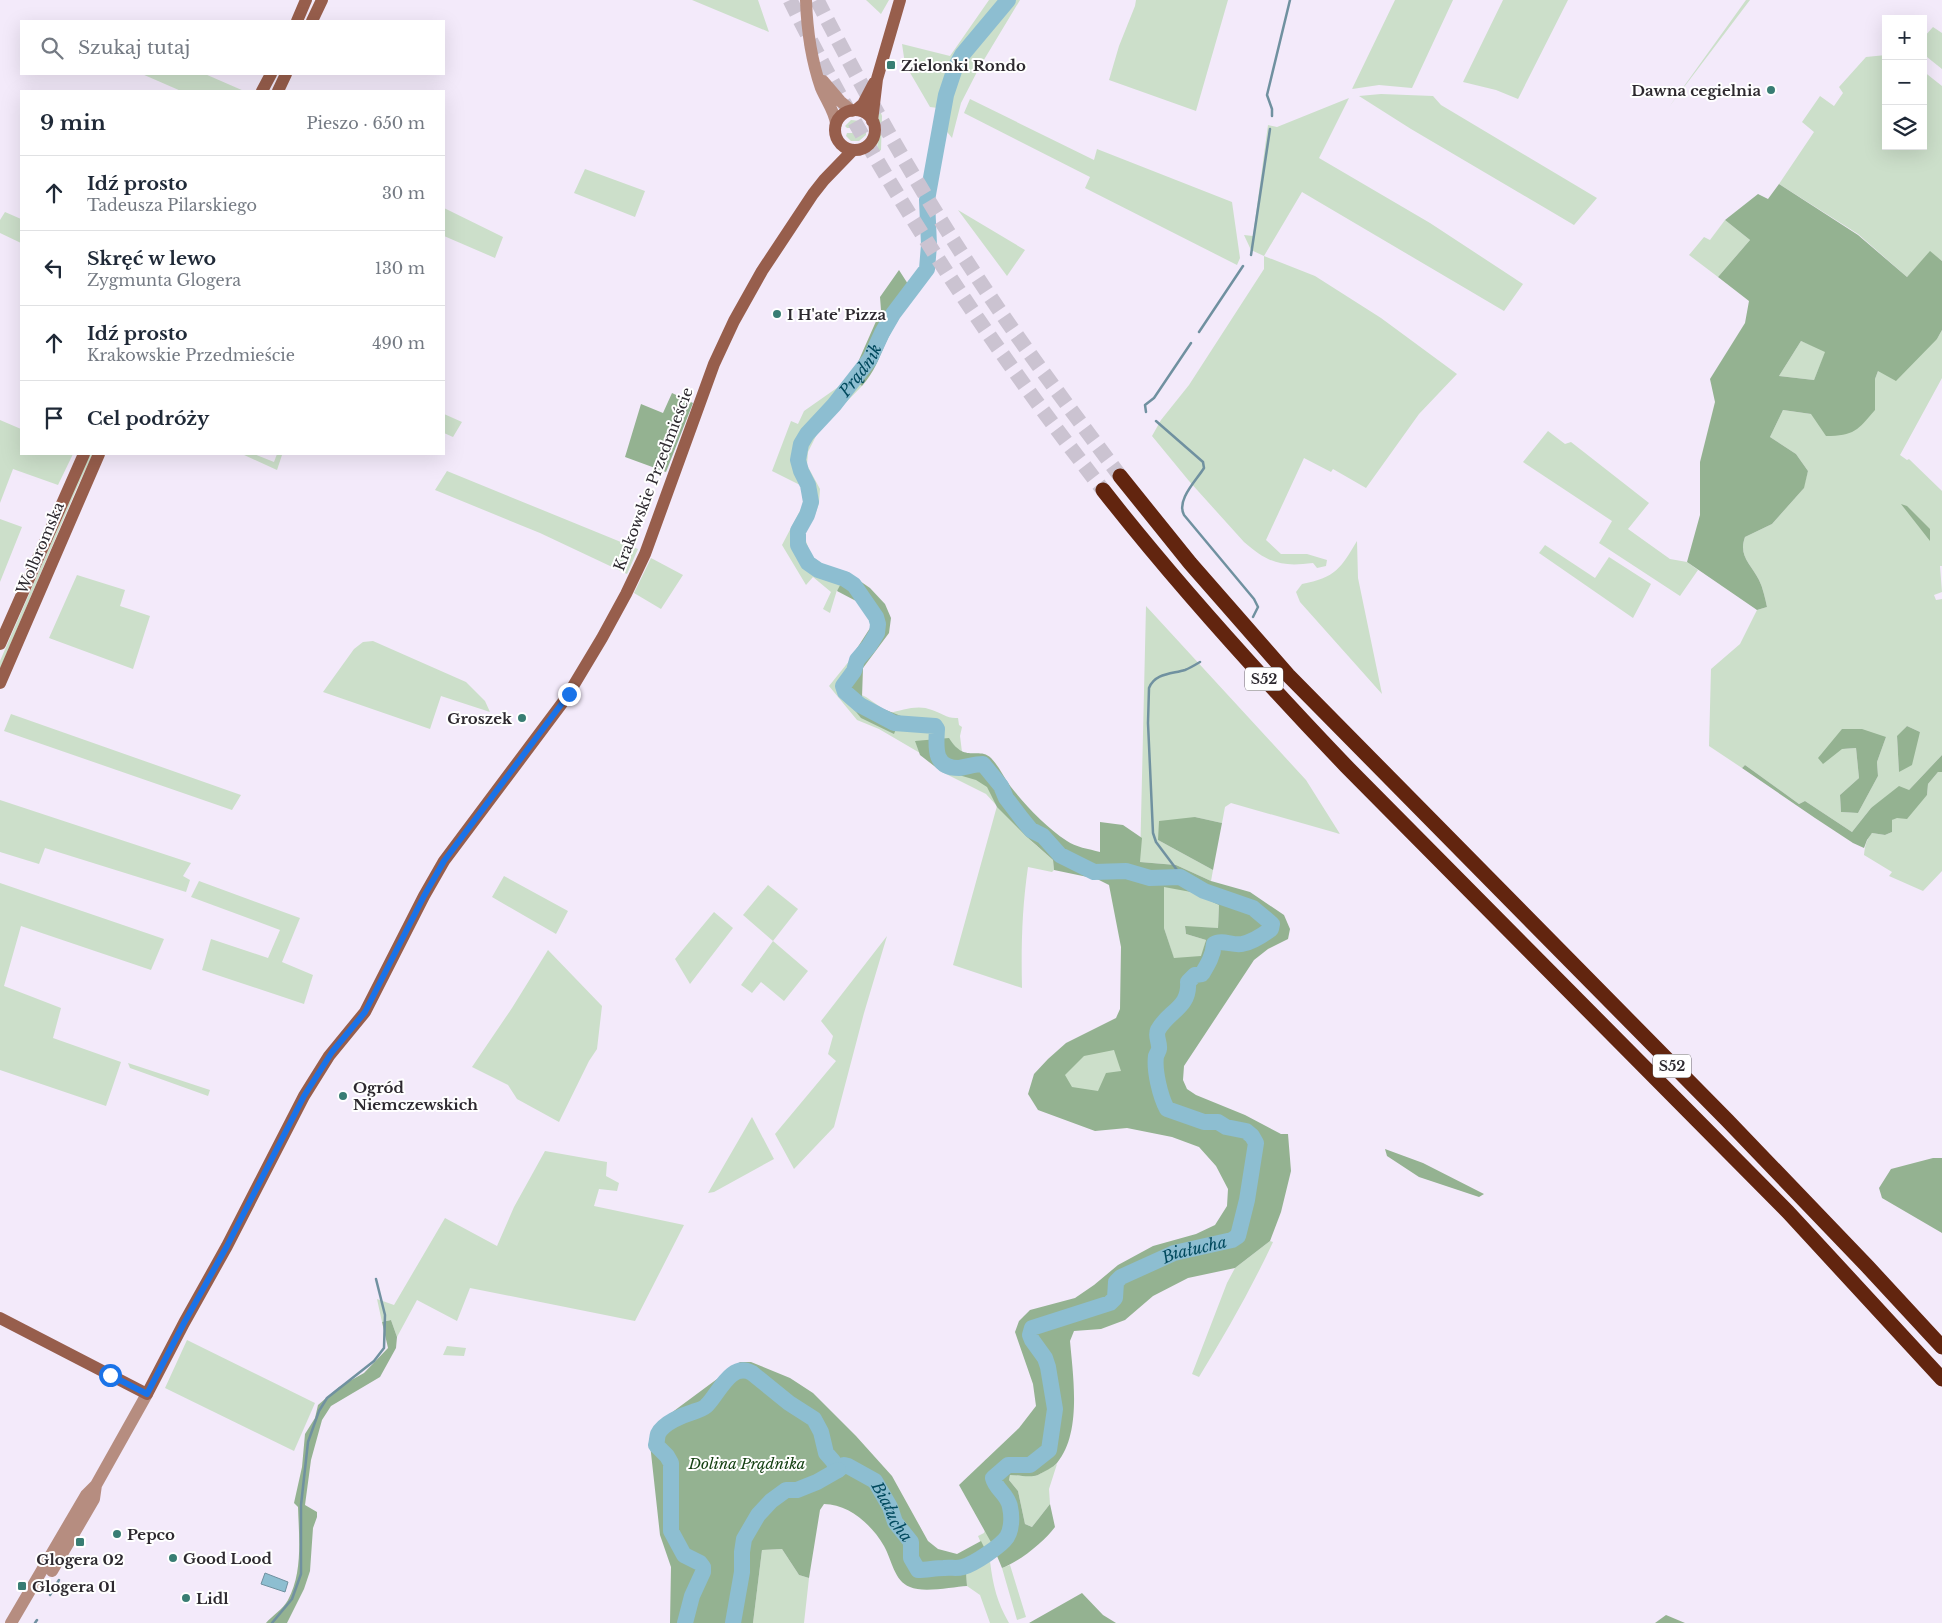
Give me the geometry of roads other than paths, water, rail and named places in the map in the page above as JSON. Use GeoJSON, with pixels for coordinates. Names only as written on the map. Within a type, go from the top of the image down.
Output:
{"type":"FeatureCollection","features":[{"type":"Feature","properties":{"kind":"highway","name":"S52"},"geometry":{"type":"LineString","coordinates":[[1120,476],[1190,563],[1288,675],[1726,1120],[1868,1267],[1942,1348]]}},
{"type":"Feature","properties":{"kind":"highway","name":"S52"},"geometry":{"type":"LineString","coordinates":[[1103,490],[1168,570],[1275,691],[1346,766],[1788,1212],[1942,1379]]}},
{"type":"Feature","properties":{"kind":"main road"},"geometry":{"type":"LineString","coordinates":[[297,20],[306,0]]}},
{"type":"Feature","properties":{"kind":"main road"},"geometry":{"type":"LineString","coordinates":[[312,20],[322,0]]}},
{"type":"Feature","properties":{"kind":"main road"},"geometry":{"type":"LineString","coordinates":[[872,121],[877,79],[900,0]]}},
{"type":"Feature","properties":{"kind":"main road"},"geometry":{"type":"LineString","coordinates":[[263,90],[270,75]]}},
{"type":"Feature","properties":{"kind":"main road"},"geometry":{"type":"LineString","coordinates":[[278,90],[286,75]]}},
{"type":"Feature","properties":{"kind":"main road"},"geometry":{"type":"LineString","coordinates":[[854,110],[867,115],[872,121],[875,131],[872,141],[863,148],[853,150],[843,146],[838,140],[835,131],[836,124],[842,115],[862,104],[877,79]]}},
{"type":"Feature","properties":{"kind":"main road","name":"Krakowskie Przedmieście"},"geometry":{"type":"LineString","coordinates":[[824,180],[837,149],[838,140]]}},
{"type":"Feature","properties":{"kind":"main road","name":"Krakowskie Przedmieście"},"geometry":{"type":"LineString","coordinates":[[147,1394],[227,1246],[304,1096],[332,1052],[365,1012],[444,861],[566,698],[621,604],[645,554],[712,368],[730,330],[762,271],[824,180],[853,150]]}},
{"type":"Feature","properties":{"kind":"main road","name":"Wolbromska"},"geometry":{"type":"LineString","coordinates":[[0,644],[84,455]]}},
{"type":"Feature","properties":{"kind":"main road","name":"Wolbromska"},"geometry":{"type":"LineString","coordinates":[[0,683],[99,455]]}},
{"type":"Feature","properties":{"kind":"main road"},"geometry":{"type":"LineString","coordinates":[[0,1318],[147,1394]]}},
{"type":"Feature","properties":{"kind":"street"},"geometry":{"type":"LineString","coordinates":[[806,0],[809,46],[816,73],[836,124]]}},
{"type":"Feature","properties":{"kind":"street"},"geometry":{"type":"LineString","coordinates":[[816,73],[840,101],[854,110]]}},
{"type":"Feature","properties":{"kind":"street"},"geometry":{"type":"LineString","coordinates":[[10,1623],[86,1495],[96,1485],[147,1394]]}},
{"type":"Feature","properties":{"kind":"street"},"geometry":{"type":"LineString","coordinates":[[20,1623],[94,1499],[96,1485]]}},
{"type":"Feature","properties":{"kind":"water"},"geometry":{"type":"Polygon","coordinates":[[[265,1573],[288,1582],[285,1592],[261,1584],[265,1573]]]}},
{"type":"Feature","properties":{"kind":"waterway","name":"Białucha"},"geometry":{"type":"LineString","coordinates":[[685,1623],[692,1596],[703,1572],[703,1567],[700,1563],[684,1555],[671,1531],[671,1463],[656,1445],[658,1434],[664,1426],[679,1417],[706,1406],[726,1380],[738,1371],[745,1370],[752,1373],[789,1403],[814,1419],[821,1432],[826,1453],[838,1470],[844,1465],[848,1466],[875,1481],[890,1507],[895,1522],[911,1542],[911,1558],[918,1570],[963,1567],[993,1550],[1004,1541],[1010,1530],[1011,1511],[1009,1503],[993,1478],[1008,1465],[1030,1465],[1049,1450],[1055,1409],[1048,1367],[1045,1358],[1032,1340],[1030,1335],[1032,1328],[1110,1303],[1115,1298],[1116,1282],[1121,1277],[1174,1253],[1232,1240],[1238,1236],[1247,1200],[1256,1143],[1246,1131],[1226,1127],[1218,1122],[1204,1122],[1167,1109],[1158,1083],[1156,1056],[1159,1046],[1157,1033],[1162,1024],[1178,1009],[1186,998],[1188,982],[1195,975],[1202,974],[1211,956],[1214,944],[1220,942],[1246,943],[1258,938],[1271,929],[1272,924],[1253,908],[1204,891],[1180,877],[1150,878],[1126,871],[1094,872],[1060,855],[1043,836],[1031,830],[1006,798],[1001,786],[983,764],[959,768],[951,767],[940,760],[936,743],[937,729],[935,726],[894,723],[860,705],[845,692],[843,686],[854,671],[857,660],[877,633],[878,624],[876,617],[854,585],[845,579],[818,570],[808,563],[798,545],[798,531],[807,515],[811,502],[808,485],[798,460],[801,444],[807,434],[834,405],[870,359],[893,314],[927,269],[929,245],[927,200],[946,95],[955,68],[962,55],[1008,0]]}},
{"type":"Feature","properties":{"kind":"waterway"},"geometry":{"type":"LineString","coordinates":[[1272,116],[1272,109],[1267,95],[1290,0]]}},
{"type":"Feature","properties":{"kind":"waterway"},"geometry":{"type":"LineString","coordinates":[[1251,255],[1270,129]]}},
{"type":"Feature","properties":{"kind":"waterway"},"geometry":{"type":"LineString","coordinates":[[1199,332],[1243,266]]}},
{"type":"Feature","properties":{"kind":"waterway"},"geometry":{"type":"LineString","coordinates":[[1146,412],[1145,405],[1154,398],[1191,343]]}},
{"type":"Feature","properties":{"kind":"waterway"},"geometry":{"type":"LineString","coordinates":[[1156,421],[1203,462],[1204,468],[1185,497],[1182,509],[1184,515],[1254,599],[1258,607],[1253,617]]}},
{"type":"Feature","properties":{"kind":"waterway"},"geometry":{"type":"LineString","coordinates":[[1183,878],[1156,842],[1153,833],[1148,723],[1149,688],[1155,679],[1169,673],[1185,670],[1200,662]]}},
{"type":"Feature","properties":{"kind":"waterway"},"geometry":{"type":"LineString","coordinates":[[272,1623],[292,1599],[301,1574],[301,1505],[308,1442],[319,1411],[327,1398],[374,1361],[384,1348],[385,1315],[376,1279]]}},
{"type":"Feature","properties":{"kind":"waterway"},"geometry":{"type":"LineString","coordinates":[[733,1623],[742,1572],[744,1539],[758,1515],[771,1501],[786,1490],[797,1490],[817,1482],[838,1470]]}},
{"type":"Feature","properties":{"kind":"waterway"},"geometry":{"type":"LineString","coordinates":[[50,1595],[59,1580]]}},
{"type":"Feature","properties":{"kind":"tunnel"},"geometry":{"type":"LineString","coordinates":[[790,0],[858,128],[934,253],[1016,373],[1103,490]]}},
{"type":"Feature","properties":{"kind":"tunnel"},"geometry":{"type":"LineString","coordinates":[[817,0],[856,75],[941,221],[1019,339],[1120,476]]}},
{"type":"Feature","properties":{"kind":"place","name":"Zielonki Rondo"},"geometry":{"type":"Point","coordinates":[891,65]}},
{"type":"Feature","properties":{"kind":"place","name":"Dawna cegielnia"},"geometry":{"type":"Point","coordinates":[1771,90]}},
{"type":"Feature","properties":{"kind":"place","name":"I H'ate' Pizza"},"geometry":{"type":"Point","coordinates":[777,314]}},
{"type":"Feature","properties":{"kind":"place","name":"Groszek"},"geometry":{"type":"Point","coordinates":[522,718]}},
{"type":"Feature","properties":{"kind":"place","name":"Ogród Niemczewskich"},"geometry":{"type":"Point","coordinates":[343,1096]}},
{"type":"Feature","properties":{"kind":"place","name":"Pepco"},"geometry":{"type":"Point","coordinates":[117,1534]}},
{"type":"Feature","properties":{"kind":"place","name":"Glogera 02"},"geometry":{"type":"Point","coordinates":[80,1542]}},
{"type":"Feature","properties":{"kind":"place","name":"Good Lood"},"geometry":{"type":"Point","coordinates":[173,1558]}},
{"type":"Feature","properties":{"kind":"place","name":"Glogera 01"},"geometry":{"type":"Point","coordinates":[22,1586]}},
{"type":"Feature","properties":{"kind":"place","name":"Lidl"},"geometry":{"type":"Point","coordinates":[186,1598]}},
{"type":"Feature","properties":{"kind":"water label","name":"Prądnik"},"geometry":{"type":"Point","coordinates":[859,369]}},
{"type":"Feature","properties":{"kind":"park label","name":"Dolina Prądnika"},"geometry":{"type":"Point","coordinates":[747,1463]}}]}
